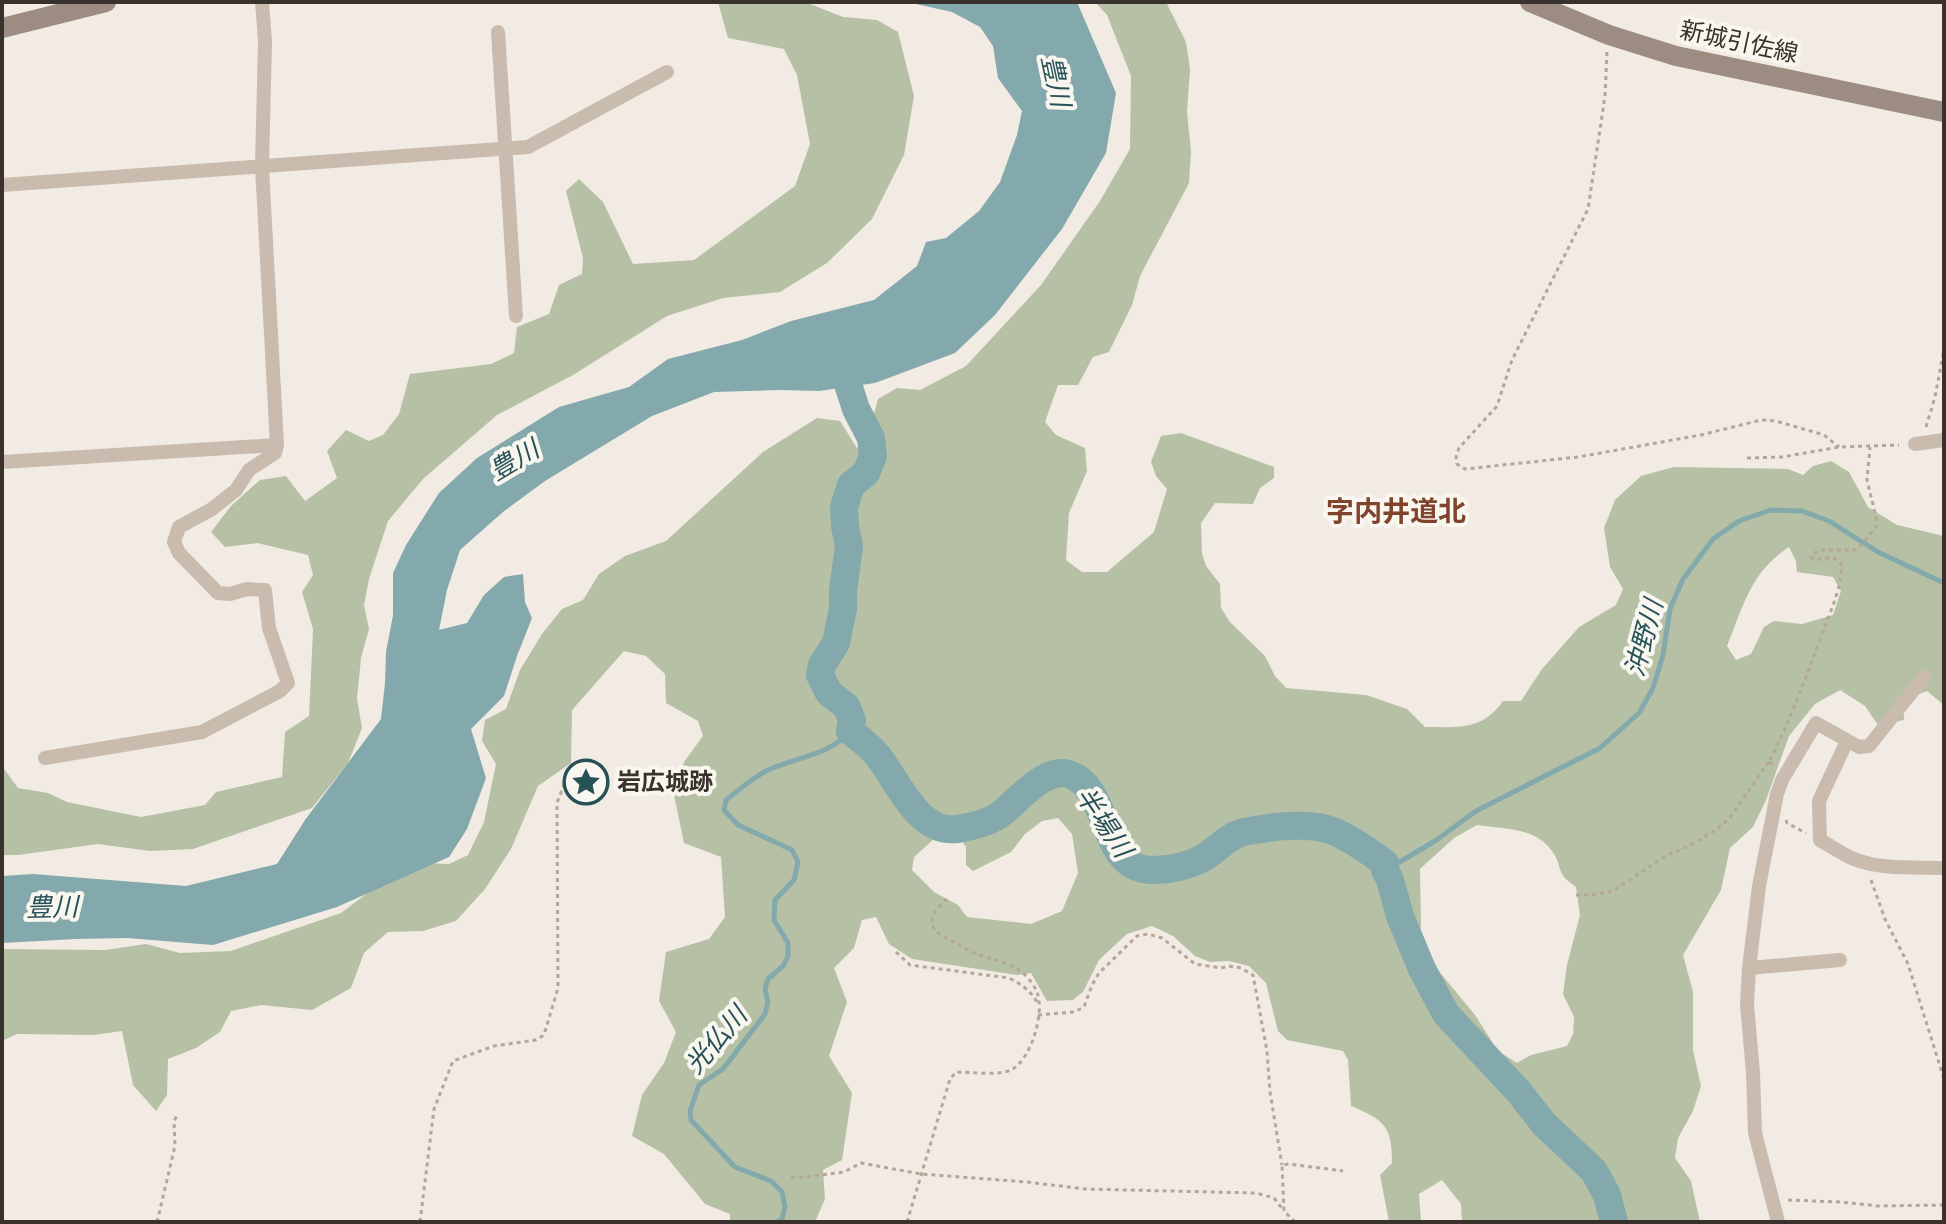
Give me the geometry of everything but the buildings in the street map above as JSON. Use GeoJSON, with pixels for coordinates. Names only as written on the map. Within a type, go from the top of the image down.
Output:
{"type":"FeatureCollection","features":[{"type":"Feature","properties":{"kind":"main road"},"geometry":{"type":"LineString","coordinates":[[2,28],[106,2]]}},
{"type":"Feature","properties":{"kind":"main road","name":"新城引佐線"},"geometry":{"type":"LineString","coordinates":[[1530,2],[1609,35],[1676,56],[1944,112]]}},
{"type":"Feature","properties":{"kind":"street"},"geometry":{"type":"LineString","coordinates":[[45,758],[202,732],[280,691],[288,683],[269,628],[265,590],[218,593],[179,553],[174,542],[179,527],[212,509],[236,490],[249,470],[275,453],[277,445],[262,167],[265,41],[262,2]]}},
{"type":"Feature","properties":{"kind":"street"},"geometry":{"type":"LineString","coordinates":[[498,32],[516,316]]}},
{"type":"Feature","properties":{"kind":"street"},"geometry":{"type":"LineString","coordinates":[[2,185],[528,147],[667,72]]}},
{"type":"Feature","properties":{"kind":"street"},"geometry":{"type":"LineString","coordinates":[[1915,444],[1944,440]]}},
{"type":"Feature","properties":{"kind":"street"},"geometry":{"type":"LineString","coordinates":[[2,462],[277,445]]}},
{"type":"Feature","properties":{"kind":"street"},"geometry":{"type":"LineString","coordinates":[[1778,1222],[1755,1133],[1747,1004],[1759,886],[1777,794],[1816,723],[1859,747],[1869,746],[1924,677]]}},
{"type":"Feature","properties":{"kind":"street"},"geometry":{"type":"LineString","coordinates":[[1847,741],[1819,801],[1820,840],[1866,863],[1944,868]]}},
{"type":"Feature","properties":{"kind":"street"},"geometry":{"type":"LineString","coordinates":[[1749,968],[1840,960]]}},
{"type":"Feature","properties":{"kind":"path"},"geometry":{"type":"LineString","coordinates":[[1609,35],[1605,96],[1588,209],[1512,360],[1497,406],[1459,448],[1457,464],[1465,469],[1578,457],[1701,435],[1761,420],[1776,421],[1824,435],[1839,447]]}},
{"type":"Feature","properties":{"kind":"path"},"geometry":{"type":"LineString","coordinates":[[1747,458],[1782,457],[1839,447],[1915,444],[1925,430],[1944,349]]}},
{"type":"Feature","properties":{"kind":"path"},"geometry":{"type":"LineString","coordinates":[[1576,895],[1613,891],[1667,855],[1717,829],[1729,819],[1770,760],[1803,684],[1833,604],[1841,571],[1841,563],[1832,557],[1815,560],[1811,557],[1818,550],[1854,550],[1875,529],[1877,521],[1867,480],[1870,447]]}},
{"type":"Feature","properties":{"kind":"path"},"geometry":{"type":"LineString","coordinates":[[1770,760],[1773,763],[1773,789],[1787,823],[1820,840]]}},
{"type":"Feature","properties":{"kind":"path"},"geometry":{"type":"LineString","coordinates":[[420,1222],[434,1109],[453,1061],[494,1046],[536,1040],[544,1035],[558,988],[557,803],[566,779]]}},
{"type":"Feature","properties":{"kind":"path"},"geometry":{"type":"LineString","coordinates":[[1866,863],[1885,919],[1908,964],[1944,1079]]}},
{"type":"Feature","properties":{"kind":"path"},"geometry":{"type":"LineString","coordinates":[[907,1222],[950,1079],[956,1072],[1011,1070],[1027,1056],[1038,1015],[1037,991],[1023,973],[972,952],[934,929],[932,919],[935,910],[947,899]]}},
{"type":"Feature","properties":{"kind":"path"},"geometry":{"type":"LineString","coordinates":[[1038,1015],[1074,1012],[1084,1007],[1099,973],[1137,936],[1148,934],[1162,938],[1195,964],[1241,968],[1253,975],[1282,1165],[1284,1211]]}},
{"type":"Feature","properties":{"kind":"path"},"geometry":{"type":"LineString","coordinates":[[896,952],[910,965],[1009,978],[1033,995],[1038,1005]]}},
{"type":"Feature","properties":{"kind":"path"},"geometry":{"type":"LineString","coordinates":[[157,1222],[175,1146],[174,1121],[178,1114]]}},
{"type":"Feature","properties":{"kind":"path"},"geometry":{"type":"LineString","coordinates":[[791,1177],[844,1172],[861,1163],[921,1174],[1085,1189],[1256,1193],[1274,1198],[1295,1222]]}},
{"type":"Feature","properties":{"kind":"path"},"geometry":{"type":"LineString","coordinates":[[1282,1165],[1343,1171]]}},
{"type":"Feature","properties":{"kind":"path"},"geometry":{"type":"LineString","coordinates":[[1772,1200],[1879,1206],[1944,1205]]}},
{"type":"Feature","properties":{"kind":"green space"},"geometry":{"type":"Polygon","coordinates":[[[718,2],[805,2],[843,17],[877,20],[898,32],[914,96],[904,155],[872,219],[827,263],[780,292],[723,298],[667,316],[573,375],[497,415],[423,479],[388,521],[369,579],[364,605],[369,629],[361,658],[357,699],[362,728],[348,763],[312,808],[193,849],[150,851],[98,844],[2,855],[2,766],[18,788],[141,817],[205,805],[216,792],[282,777],[285,732],[309,716],[313,629],[302,592],[313,575],[308,555],[257,543],[225,547],[211,532],[231,506],[260,480],[286,476],[305,501],[337,478],[327,451],[346,430],[369,441],[383,435],[399,414],[410,374],[491,364],[514,353],[517,327],[549,314],[559,285],[582,274],[583,258],[566,191],[579,179],[603,202],[633,264],[694,260],[795,186],[810,144],[797,75],[784,49],[728,38],[718,2]]]}},
{"type":"Feature","properties":{"kind":"green space"},"geometry":{"type":"Polygon","coordinates":[[[1095,2],[1166,2],[1186,42],[1190,69],[1187,111],[1191,152],[1189,183],[1140,276],[1132,305],[1109,352],[1093,357],[1078,385],[1058,385],[1045,422],[1056,435],[1085,448],[1087,471],[1069,513],[1066,560],[1082,572],[1107,572],[1154,532],[1167,489],[1156,476],[1151,462],[1161,436],[1181,433],[1274,467],[1274,478],[1260,488],[1253,504],[1215,503],[1201,523],[1202,554],[1206,566],[1220,584],[1221,608],[1230,622],[1265,656],[1275,676],[1286,688],[1366,695],[1407,709],[1425,727],[1448,727],[1468,725],[1487,718],[1503,701],[1521,701],[1542,669],[1579,627],[1616,605],[1623,589],[1610,567],[1604,528],[1615,500],[1641,476],[1674,467],[1788,469],[1803,475],[1813,466],[1831,461],[1849,472],[1868,507],[1897,525],[1944,536],[1944,705],[1927,691],[1903,700],[1904,720],[1878,725],[1865,706],[1840,690],[1815,704],[1789,736],[1753,827],[1730,848],[1721,890],[1683,955],[1693,992],[1693,1050],[1701,1086],[1693,1111],[1678,1138],[1675,1158],[1691,1181],[1700,1222],[1462,1222],[1461,1204],[1442,1180],[1419,1194],[1421,1222],[1389,1222],[1380,1175],[1392,1163],[1388,1132],[1371,1115],[1351,1106],[1348,1060],[1343,1051],[1287,1040],[1278,1031],[1266,983],[1249,966],[1229,961],[1210,962],[1195,956],[1173,936],[1152,926],[1127,934],[1099,960],[1083,992],[1073,1000],[1047,1001],[1031,973],[1017,975],[912,959],[889,944],[876,917],[862,920],[854,948],[834,968],[847,1002],[829,1056],[852,1093],[842,1160],[823,1170],[825,1199],[815,1222],[730,1222],[730,1214],[705,1204],[664,1154],[632,1136],[642,1095],[664,1063],[676,1032],[659,1001],[666,952],[709,939],[725,917],[721,857],[684,843],[674,795],[684,762],[703,736],[698,721],[666,703],[665,674],[646,656],[624,651],[572,710],[571,763],[538,786],[511,849],[485,889],[456,921],[423,931],[388,932],[364,953],[351,988],[312,1010],[261,1005],[231,1011],[220,1032],[196,1048],[168,1059],[167,1095],[156,1111],[133,1085],[122,1031],[94,1035],[17,1034],[2,1041],[2,949],[106,950],[146,944],[180,953],[231,951],[341,913],[381,883],[427,863],[449,864],[468,855],[484,822],[496,764],[482,741],[485,720],[506,709],[520,670],[562,609],[583,600],[599,574],[625,556],[666,541],[763,452],[817,418],[840,421],[857,448],[866,441],[878,399],[897,388],[920,390],[966,366],[1041,285],[1100,201],[1130,149],[1131,76],[1107,15],[1095,2]],[[1789,547],[1765,568],[1750,591],[1727,646],[1736,660],[1751,654],[1764,627],[1774,621],[1802,624],[1833,615],[1841,591],[1833,577],[1797,572],[1796,561],[1789,547]],[[1058,818],[1042,821],[1025,834],[1011,852],[973,871],[966,865],[966,847],[960,838],[934,839],[914,857],[912,870],[934,892],[958,905],[967,917],[1031,924],[1062,911],[1078,873],[1072,834],[1058,818]],[[1477,825],[1454,838],[1420,869],[1421,925],[1418,946],[1475,1015],[1498,1051],[1517,1063],[1531,1055],[1567,1046],[1573,1034],[1574,1017],[1563,994],[1580,915],[1576,887],[1560,870],[1556,857],[1545,843],[1528,833],[1477,825]]]}},
{"type":"Feature","properties":{"kind":"water","name":"豊川"},"geometry":{"type":"Polygon","coordinates":[[[907,2],[1077,2],[1116,93],[1106,153],[1062,229],[995,315],[955,353],[875,383],[819,391],[714,392],[652,416],[545,481],[503,512],[460,550],[447,590],[439,630],[467,623],[484,595],[504,577],[523,574],[525,602],[532,618],[504,696],[471,729],[486,778],[467,829],[449,857],[337,907],[213,945],[127,938],[2,943],[2,876],[33,874],[186,886],[277,864],[305,820],[381,719],[386,652],[393,615],[393,573],[406,545],[439,493],[477,458],[559,407],[629,387],[668,359],[742,340],[791,321],[874,300],[917,266],[926,242],[946,238],[979,211],[1000,182],[1022,111],[998,78],[993,46],[980,27],[952,12],[907,2]]]}},
{"type":"Feature","properties":{"kind":"waterway","name":"半場川"},"geometry":{"type":"LineString","coordinates":[[838,353],[856,409],[871,438],[873,456],[866,473],[851,485],[844,507],[849,546],[843,609],[836,643],[822,665],[820,675],[829,693],[846,706],[852,720],[850,731],[877,755],[910,803],[931,823],[957,829],[998,816],[1049,776],[1068,774],[1082,781],[1092,794],[1122,856],[1134,866],[1150,870],[1187,865],[1238,834],[1275,827],[1318,827],[1353,841],[1385,863],[1400,916],[1422,969],[1446,1014],[1519,1092],[1544,1124],[1594,1171],[1607,1195],[1614,1222]]}},
{"type":"Feature","properties":{"kind":"waterway","name":"沖野川"},"geometry":{"type":"LineString","coordinates":[[1385,863],[1398,863],[1476,811],[1600,748],[1639,713],[1653,688],[1663,655],[1670,609],[1683,579],[1713,539],[1739,521],[1771,510],[1802,511],[1829,521],[1878,552],[1944,583]]}},
{"type":"Feature","properties":{"kind":"waterway","name":"光仏川"},"geometry":{"type":"LineString","coordinates":[[777,1222],[782,1219],[785,1207],[782,1192],[771,1181],[735,1167],[691,1120],[690,1111],[699,1085],[723,1069],[765,1014],[768,979],[783,966],[788,956],[788,943],[774,920],[775,900],[794,880],[798,862],[792,850],[738,825],[724,810],[726,800],[761,774],[833,746],[850,731]]}},
{"type":"Feature","properties":{"kind":"place","name":"岩広城跡"},"geometry":{"type":"Point","coordinates":[586,782]}},
{"type":"Feature","properties":{"kind":"district","name":"字内井道北"},"geometry":{"type":"Point","coordinates":[1396,511]}}]}
